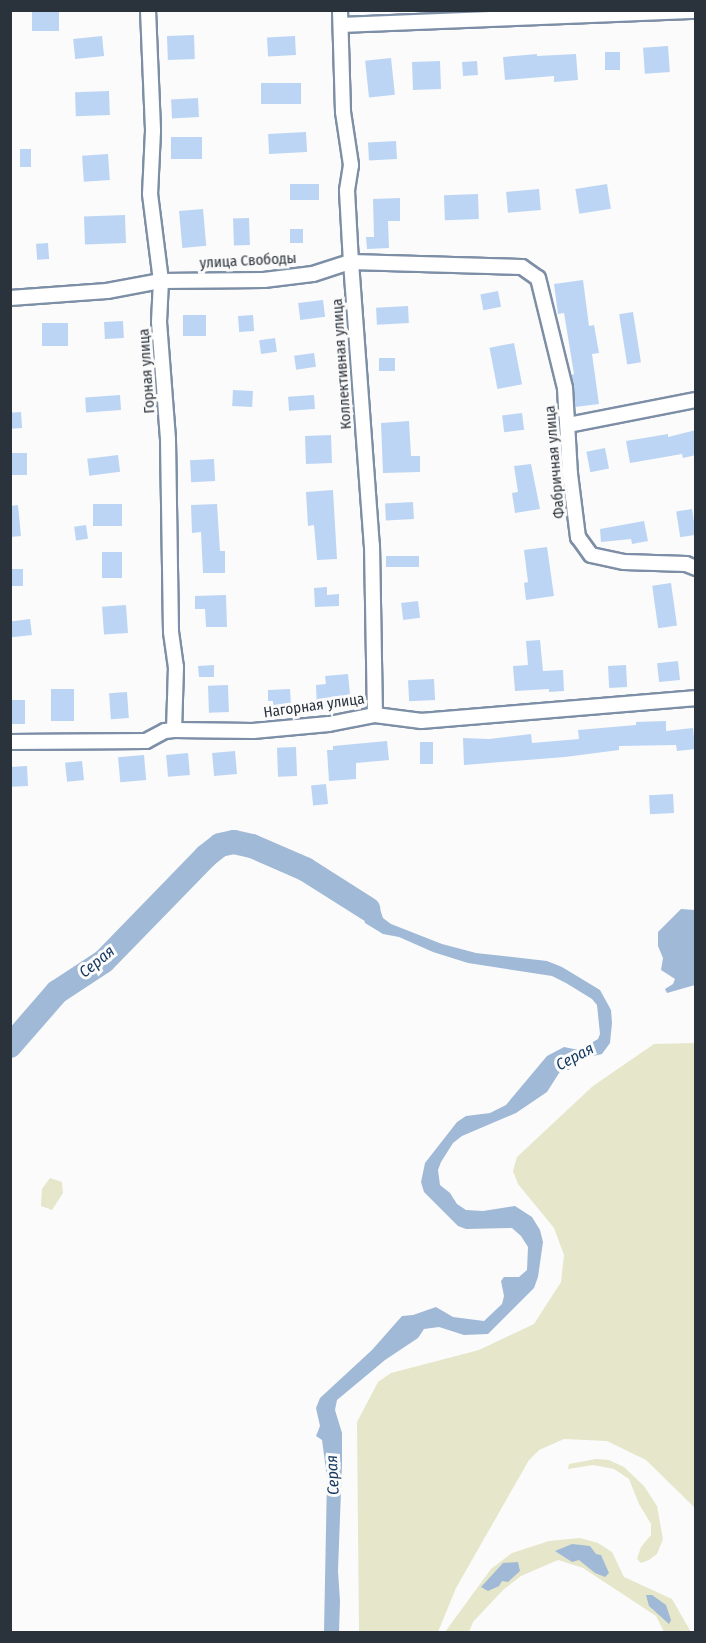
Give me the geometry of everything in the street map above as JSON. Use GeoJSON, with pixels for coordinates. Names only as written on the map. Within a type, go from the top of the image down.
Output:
{"type":"FeatureCollection","features":[{"type":"Feature","properties":{"kind":"street","name":"Горная улица"},"geometry":{"type":"LineString","coordinates":[[148,10],[153,131],[150,194],[161,281],[159,322],[168,440],[171,632],[176,667],[174,730]]}},
{"type":"Feature","properties":{"kind":"street"},"geometry":{"type":"LineString","coordinates":[[340,18],[696,11]]}},
{"type":"Feature","properties":{"kind":"street","name":"Коллективная улица"},"geometry":{"type":"LineString","coordinates":[[340,18],[343,112],[351,165],[348,191],[351,262],[372,545],[375,715]]}},
{"type":"Feature","properties":{"kind":"street","name":"улица Свободы"},"geometry":{"type":"LineString","coordinates":[[10,298],[107,291],[161,281],[264,280],[313,274],[351,262],[522,267]]}},
{"type":"Feature","properties":{"kind":"street","name":"Фабричная улица"},"geometry":{"type":"LineString","coordinates":[[522,267],[538,278],[566,388],[578,537],[591,555],[624,562],[686,564],[696,568]]}},
{"type":"Feature","properties":{"kind":"street"},"geometry":{"type":"LineString","coordinates":[[568,424],[696,400]]}},
{"type":"Feature","properties":{"kind":"street","name":"Нагорная улица"},"geometry":{"type":"LineString","coordinates":[[10,742],[146,741],[165,731],[174,730],[253,731],[329,724],[375,715],[422,721],[696,698]]}},
{"type":"Feature","properties":{"kind":"green space"},"geometry":{"type":"Polygon","coordinates":[[[695,1043],[695,1508],[646,1460],[607,1441],[564,1439],[539,1450],[529,1460],[456,1588],[438,1632],[359,1632],[357,1422],[378,1382],[391,1373],[479,1350],[534,1324],[561,1282],[564,1255],[554,1228],[518,1184],[513,1171],[517,1157],[593,1086],[654,1044],[695,1043]]]}},
{"type":"Feature","properties":{"kind":"green space"},"geometry":{"type":"Polygon","coordinates":[[[50,1178],[62,1182],[63,1193],[52,1210],[41,1206],[42,1189],[50,1178]]]}},
{"type":"Feature","properties":{"kind":"green space"},"geometry":{"type":"Polygon","coordinates":[[[596,1459],[609,1460],[624,1467],[644,1486],[657,1506],[663,1539],[657,1554],[649,1560],[641,1563],[637,1559],[641,1547],[651,1535],[651,1524],[639,1504],[629,1479],[614,1469],[593,1465],[568,1469],[569,1464],[596,1459]]]}},
{"type":"Feature","properties":{"kind":"green space"},"geometry":{"type":"Polygon","coordinates":[[[580,1538],[598,1543],[612,1552],[624,1577],[672,1599],[691,1632],[664,1632],[656,1616],[583,1568],[558,1560],[521,1576],[503,1590],[473,1622],[469,1632],[445,1632],[491,1569],[512,1553],[549,1541],[580,1538]]]}},
{"type":"Feature","properties":{"kind":"water"},"geometry":{"type":"Polygon","coordinates":[[[343,888],[380,909],[383,918],[391,924],[442,944],[476,953],[547,961],[562,967],[600,990],[611,1010],[612,1023],[610,1043],[602,1054],[580,1059],[572,1063],[569,1070],[561,1070],[547,1092],[516,1113],[462,1136],[453,1143],[441,1162],[438,1170],[440,1185],[450,1193],[457,1204],[466,1210],[483,1211],[515,1206],[532,1217],[540,1230],[543,1242],[538,1277],[534,1288],[488,1334],[464,1335],[439,1327],[424,1329],[418,1338],[385,1360],[337,1400],[335,1410],[342,1433],[338,1571],[339,1632],[324,1632],[327,1477],[322,1440],[316,1436],[320,1426],[316,1408],[320,1398],[372,1350],[402,1316],[413,1315],[436,1307],[453,1317],[484,1321],[502,1304],[504,1296],[501,1281],[504,1277],[519,1277],[527,1270],[528,1247],[512,1228],[466,1229],[458,1226],[424,1192],[421,1182],[425,1163],[457,1122],[466,1116],[490,1113],[506,1105],[547,1056],[564,1047],[579,1050],[598,1039],[600,1034],[597,1005],[592,999],[566,983],[552,976],[468,963],[433,952],[399,937],[383,934],[365,923],[362,913],[356,908],[338,898],[343,888]]]}},
{"type":"Feature","properties":{"kind":"water"},"geometry":{"type":"Polygon","coordinates":[[[681,909],[695,910],[695,985],[667,993],[665,989],[673,984],[675,979],[661,970],[663,958],[658,946],[658,932],[681,909]]]}},
{"type":"Feature","properties":{"kind":"water"},"geometry":{"type":"Polygon","coordinates":[[[572,1544],[590,1546],[596,1554],[601,1555],[609,1573],[605,1577],[595,1573],[579,1560],[572,1562],[555,1551],[572,1544]]]}},
{"type":"Feature","properties":{"kind":"water"},"geometry":{"type":"Polygon","coordinates":[[[518,1562],[520,1571],[508,1582],[502,1581],[499,1586],[488,1591],[481,1587],[503,1563],[518,1562]]]}},
{"type":"Feature","properties":{"kind":"water"},"geometry":{"type":"Polygon","coordinates":[[[646,1595],[652,1595],[666,1605],[671,1620],[669,1624],[649,1606],[646,1595]]]}},
{"type":"Feature","properties":{"kind":"building"},"geometry":{"type":"Polygon","coordinates":[[[32,12],[59,12],[59,31],[32,31],[32,12]]]}},
{"type":"Feature","properties":{"kind":"building"},"geometry":{"type":"Polygon","coordinates":[[[194,35],[195,59],[168,60],[167,36],[194,35]]]}},
{"type":"Feature","properties":{"kind":"building"},"geometry":{"type":"Polygon","coordinates":[[[102,36],[104,56],[75,59],[73,39],[102,36]]]}},
{"type":"Feature","properties":{"kind":"building"},"geometry":{"type":"Polygon","coordinates":[[[295,36],[296,55],[268,56],[267,37],[295,36]]]}},
{"type":"Feature","properties":{"kind":"building"},"geometry":{"type":"Polygon","coordinates":[[[668,46],[670,72],[645,74],[643,48],[668,46]]]}},
{"type":"Feature","properties":{"kind":"building"},"geometry":{"type":"Polygon","coordinates":[[[605,52],[620,52],[620,70],[605,70],[605,52]]]}},
{"type":"Feature","properties":{"kind":"building"},"geometry":{"type":"Polygon","coordinates":[[[537,54],[537,56],[576,54],[578,80],[554,82],[554,76],[505,80],[503,57],[537,54]]]}},
{"type":"Feature","properties":{"kind":"building"},"geometry":{"type":"Polygon","coordinates":[[[391,58],[395,95],[369,98],[365,61],[391,58]]]}},
{"type":"Feature","properties":{"kind":"building"},"geometry":{"type":"Polygon","coordinates":[[[440,61],[441,89],[413,90],[412,62],[440,61]]]}},
{"type":"Feature","properties":{"kind":"building"},"geometry":{"type":"Polygon","coordinates":[[[477,61],[478,75],[463,76],[462,62],[477,61]]]}},
{"type":"Feature","properties":{"kind":"building"},"geometry":{"type":"Polygon","coordinates":[[[261,83],[301,83],[301,104],[261,104],[261,83]]]}},
{"type":"Feature","properties":{"kind":"building"},"geometry":{"type":"Polygon","coordinates":[[[109,91],[110,115],[76,116],[75,92],[109,91]]]}},
{"type":"Feature","properties":{"kind":"building"},"geometry":{"type":"Polygon","coordinates":[[[198,98],[199,117],[172,118],[171,99],[198,98]]]}},
{"type":"Feature","properties":{"kind":"building"},"geometry":{"type":"Polygon","coordinates":[[[306,132],[307,152],[269,154],[268,134],[306,132]]]}},
{"type":"Feature","properties":{"kind":"building"},"geometry":{"type":"Polygon","coordinates":[[[171,137],[202,137],[202,159],[171,159],[171,137]]]}},
{"type":"Feature","properties":{"kind":"building"},"geometry":{"type":"Polygon","coordinates":[[[396,141],[397,159],[369,160],[368,142],[396,141]]]}},
{"type":"Feature","properties":{"kind":"building"},"geometry":{"type":"Polygon","coordinates":[[[20,149],[31,149],[31,167],[20,167],[20,149]]]}},
{"type":"Feature","properties":{"kind":"building"},"geometry":{"type":"Polygon","coordinates":[[[108,154],[110,180],[84,182],[82,156],[108,154]]]}},
{"type":"Feature","properties":{"kind":"building"},"geometry":{"type":"Polygon","coordinates":[[[290,184],[319,184],[319,200],[290,200],[290,184]]]}},
{"type":"Feature","properties":{"kind":"building"},"geometry":{"type":"Polygon","coordinates":[[[607,184],[611,209],[579,214],[575,189],[607,184]]]}},
{"type":"Feature","properties":{"kind":"building"},"geometry":{"type":"Polygon","coordinates":[[[539,189],[541,210],[508,213],[506,192],[539,189]]]}},
{"type":"Feature","properties":{"kind":"building"},"geometry":{"type":"Polygon","coordinates":[[[478,194],[479,219],[445,220],[444,195],[478,194]]]}},
{"type":"Feature","properties":{"kind":"building"},"geometry":{"type":"Polygon","coordinates":[[[400,198],[400,221],[388,221],[389,248],[367,249],[366,237],[374,237],[373,199],[400,198]]]}},
{"type":"Feature","properties":{"kind":"building"},"geometry":{"type":"Polygon","coordinates":[[[203,209],[206,246],[182,248],[179,211],[203,209]]]}},
{"type":"Feature","properties":{"kind":"building"},"geometry":{"type":"Polygon","coordinates":[[[125,215],[126,243],[85,244],[84,216],[125,215]]]}},
{"type":"Feature","properties":{"kind":"building"},"geometry":{"type":"Polygon","coordinates":[[[249,218],[250,245],[234,246],[233,219],[249,218]]]}},
{"type":"Feature","properties":{"kind":"building"},"geometry":{"type":"Polygon","coordinates":[[[290,229],[303,229],[303,243],[290,243],[290,229]]]}},
{"type":"Feature","properties":{"kind":"building"},"geometry":{"type":"Polygon","coordinates":[[[48,243],[49,259],[37,260],[36,244],[48,243]]]}},
{"type":"Feature","properties":{"kind":"building"},"geometry":{"type":"Polygon","coordinates":[[[583,280],[589,326],[594,325],[599,353],[592,354],[599,404],[575,407],[571,375],[574,374],[564,313],[558,314],[554,284],[583,280]]]}},
{"type":"Feature","properties":{"kind":"building"},"geometry":{"type":"Polygon","coordinates":[[[498,291],[501,307],[483,310],[480,294],[498,291]]]}},
{"type":"Feature","properties":{"kind":"building"},"geometry":{"type":"Polygon","coordinates":[[[323,300],[325,317],[300,320],[298,303],[323,300]]]}},
{"type":"Feature","properties":{"kind":"building"},"geometry":{"type":"Polygon","coordinates":[[[408,306],[409,323],[377,325],[376,308],[408,306]]]}},
{"type":"Feature","properties":{"kind":"building"},"geometry":{"type":"Polygon","coordinates":[[[633,312],[641,362],[627,365],[619,314],[633,312]]]}},
{"type":"Feature","properties":{"kind":"building"},"geometry":{"type":"Polygon","coordinates":[[[183,315],[206,315],[206,336],[183,336],[183,315]]]}},
{"type":"Feature","properties":{"kind":"building"},"geometry":{"type":"Polygon","coordinates":[[[253,315],[254,331],[239,332],[238,316],[253,315]]]}},
{"type":"Feature","properties":{"kind":"building"},"geometry":{"type":"Polygon","coordinates":[[[123,321],[124,338],[105,339],[104,322],[123,321]]]}},
{"type":"Feature","properties":{"kind":"building"},"geometry":{"type":"Polygon","coordinates":[[[42,323],[68,323],[68,346],[42,346],[42,323]]]}},
{"type":"Feature","properties":{"kind":"building"},"geometry":{"type":"Polygon","coordinates":[[[275,338],[277,352],[261,354],[259,340],[275,338]]]}},
{"type":"Feature","properties":{"kind":"building"},"geometry":{"type":"Polygon","coordinates":[[[514,343],[522,384],[497,389],[489,348],[514,343]]]}},
{"type":"Feature","properties":{"kind":"building"},"geometry":{"type":"Polygon","coordinates":[[[314,353],[316,367],[296,370],[294,356],[314,353]]]}},
{"type":"Feature","properties":{"kind":"building"},"geometry":{"type":"Polygon","coordinates":[[[379,358],[395,358],[395,371],[379,371],[379,358]]]}},
{"type":"Feature","properties":{"kind":"building"},"geometry":{"type":"Polygon","coordinates":[[[233,390],[253,391],[252,407],[232,406],[233,390]]]}},
{"type":"Feature","properties":{"kind":"building"},"geometry":{"type":"Polygon","coordinates":[[[120,395],[121,410],[86,412],[85,397],[120,395]]]}},
{"type":"Feature","properties":{"kind":"building"},"geometry":{"type":"Polygon","coordinates":[[[314,395],[315,409],[289,411],[288,397],[314,395]]]}},
{"type":"Feature","properties":{"kind":"building"},"geometry":{"type":"Polygon","coordinates":[[[21,412],[22,428],[11,429],[10,413],[21,412]]]}},
{"type":"Feature","properties":{"kind":"building"},"geometry":{"type":"Polygon","coordinates":[[[522,413],[524,430],[504,432],[502,415],[522,413]]]}},
{"type":"Feature","properties":{"kind":"building"},"geometry":{"type":"Polygon","coordinates":[[[409,421],[411,456],[420,456],[420,472],[383,473],[381,423],[409,421]]]}},
{"type":"Feature","properties":{"kind":"building"},"geometry":{"type":"Polygon","coordinates":[[[696,430],[696,455],[683,458],[682,454],[630,463],[626,441],[668,434],[668,437],[696,430]]]}},
{"type":"Feature","properties":{"kind":"building"},"geometry":{"type":"Polygon","coordinates":[[[331,435],[332,463],[306,464],[305,436],[331,435]]]}},
{"type":"Feature","properties":{"kind":"building"},"geometry":{"type":"Polygon","coordinates":[[[605,448],[609,469],[590,472],[586,452],[605,448]]]}},
{"type":"Feature","properties":{"kind":"building"},"geometry":{"type":"Polygon","coordinates":[[[10,453],[27,453],[27,475],[10,475],[10,453]]]}},
{"type":"Feature","properties":{"kind":"building"},"geometry":{"type":"Polygon","coordinates":[[[118,455],[120,472],[89,476],[87,459],[118,455]]]}},
{"type":"Feature","properties":{"kind":"building"},"geometry":{"type":"Polygon","coordinates":[[[214,459],[215,481],[191,482],[190,460],[214,459]]]}},
{"type":"Feature","properties":{"kind":"building"},"geometry":{"type":"Polygon","coordinates":[[[531,464],[540,509],[515,513],[512,493],[518,492],[514,466],[531,464]]]}},
{"type":"Feature","properties":{"kind":"building"},"geometry":{"type":"Polygon","coordinates":[[[333,490],[337,559],[317,560],[314,525],[308,526],[306,492],[333,490]]]}},
{"type":"Feature","properties":{"kind":"building"},"geometry":{"type":"Polygon","coordinates":[[[413,502],[414,519],[386,520],[385,503],[413,502]]]}},
{"type":"Feature","properties":{"kind":"building"},"geometry":{"type":"Polygon","coordinates":[[[93,504],[122,504],[122,526],[93,526],[93,504]]]}},
{"type":"Feature","properties":{"kind":"building"},"geometry":{"type":"Polygon","coordinates":[[[217,504],[220,551],[225,551],[225,573],[203,573],[201,532],[192,533],[191,505],[217,504]]]}},
{"type":"Feature","properties":{"kind":"building"},"geometry":{"type":"Polygon","coordinates":[[[18,505],[21,536],[10,537],[10,506],[18,505]]]}},
{"type":"Feature","properties":{"kind":"building"},"geometry":{"type":"Polygon","coordinates":[[[692,509],[696,535],[680,537],[676,512],[692,509]]]}},
{"type":"Feature","properties":{"kind":"building"},"geometry":{"type":"Polygon","coordinates":[[[644,521],[648,541],[632,544],[631,539],[601,542],[600,529],[644,521]]]}},
{"type":"Feature","properties":{"kind":"building"},"geometry":{"type":"Polygon","coordinates":[[[86,525],[88,539],[76,541],[74,527],[86,525]]]}},
{"type":"Feature","properties":{"kind":"building"},"geometry":{"type":"Polygon","coordinates":[[[547,547],[554,596],[526,600],[524,583],[528,582],[524,550],[547,547]]]}},
{"type":"Feature","properties":{"kind":"building"},"geometry":{"type":"Polygon","coordinates":[[[102,552],[122,552],[122,578],[102,578],[102,552]]]}},
{"type":"Feature","properties":{"kind":"building"},"geometry":{"type":"Polygon","coordinates":[[[386,556],[419,556],[419,567],[386,567],[386,556]]]}},
{"type":"Feature","properties":{"kind":"building"},"geometry":{"type":"Polygon","coordinates":[[[10,569],[23,569],[23,586],[10,586],[10,569]]]}},
{"type":"Feature","properties":{"kind":"building"},"geometry":{"type":"Polygon","coordinates":[[[671,583],[677,626],[658,628],[652,586],[671,583]]]}},
{"type":"Feature","properties":{"kind":"building"},"geometry":{"type":"Polygon","coordinates":[[[327,587],[327,595],[339,594],[339,606],[315,607],[314,588],[327,587]]]}},
{"type":"Feature","properties":{"kind":"building"},"geometry":{"type":"Polygon","coordinates":[[[226,595],[227,627],[206,627],[205,609],[195,609],[195,596],[226,595]]]}},
{"type":"Feature","properties":{"kind":"building"},"geometry":{"type":"Polygon","coordinates":[[[418,601],[420,618],[403,620],[401,603],[418,601]]]}},
{"type":"Feature","properties":{"kind":"building"},"geometry":{"type":"Polygon","coordinates":[[[126,605],[128,633],[104,635],[102,607],[126,605]]]}},
{"type":"Feature","properties":{"kind":"building"},"geometry":{"type":"Polygon","coordinates":[[[30,619],[32,635],[12,637],[10,621],[30,619]]]}},
{"type":"Feature","properties":{"kind":"building"},"geometry":{"type":"Polygon","coordinates":[[[540,640],[543,671],[563,670],[564,691],[549,692],[549,689],[515,691],[513,666],[528,665],[526,641],[540,640]]]}},
{"type":"Feature","properties":{"kind":"building"},"geometry":{"type":"Polygon","coordinates":[[[678,661],[680,680],[659,682],[657,663],[678,661]]]}},
{"type":"Feature","properties":{"kind":"building"},"geometry":{"type":"Polygon","coordinates":[[[214,665],[214,677],[199,677],[198,666],[214,665]]]}},
{"type":"Feature","properties":{"kind":"building"},"geometry":{"type":"Polygon","coordinates":[[[626,665],[627,687],[609,688],[608,666],[626,665]]]}},
{"type":"Feature","properties":{"kind":"building"},"geometry":{"type":"Polygon","coordinates":[[[348,674],[351,705],[317,707],[316,685],[326,684],[325,676],[348,674]]]}},
{"type":"Feature","properties":{"kind":"building"},"geometry":{"type":"Polygon","coordinates":[[[434,679],[435,700],[409,701],[408,680],[434,679]]]}},
{"type":"Feature","properties":{"kind":"building"},"geometry":{"type":"Polygon","coordinates":[[[228,685],[229,712],[209,713],[208,686],[228,685]]]}},
{"type":"Feature","properties":{"kind":"building"},"geometry":{"type":"Polygon","coordinates":[[[51,689],[74,689],[74,721],[51,721],[51,689]]]}},
{"type":"Feature","properties":{"kind":"building"},"geometry":{"type":"Polygon","coordinates":[[[290,689],[291,706],[273,707],[273,701],[268,701],[268,690],[290,689]]]}},
{"type":"Feature","properties":{"kind":"building"},"geometry":{"type":"Polygon","coordinates":[[[127,692],[129,718],[111,719],[109,693],[127,692]]]}},
{"type":"Feature","properties":{"kind":"building"},"geometry":{"type":"Polygon","coordinates":[[[10,700],[25,700],[25,724],[10,724],[10,700]]]}},
{"type":"Feature","properties":{"kind":"building"},"geometry":{"type":"Polygon","coordinates":[[[666,721],[666,731],[693,728],[695,749],[677,751],[676,745],[619,746],[619,750],[565,757],[464,765],[463,738],[489,739],[531,734],[532,743],[579,739],[578,730],[636,725],[636,722],[666,721]]]}},
{"type":"Feature","properties":{"kind":"building"},"geometry":{"type":"Polygon","coordinates":[[[387,741],[389,760],[356,763],[356,779],[329,781],[327,750],[333,750],[333,746],[387,741]]]}},
{"type":"Feature","properties":{"kind":"building"},"geometry":{"type":"Polygon","coordinates":[[[420,742],[433,742],[433,764],[420,764],[420,742]]]}},
{"type":"Feature","properties":{"kind":"building"},"geometry":{"type":"Polygon","coordinates":[[[296,747],[297,776],[278,777],[277,748],[296,747]]]}},
{"type":"Feature","properties":{"kind":"building"},"geometry":{"type":"Polygon","coordinates":[[[235,751],[237,774],[214,776],[212,753],[235,751]]]}},
{"type":"Feature","properties":{"kind":"building"},"geometry":{"type":"Polygon","coordinates":[[[188,753],[190,775],[168,777],[166,755],[188,753]]]}},
{"type":"Feature","properties":{"kind":"building"},"geometry":{"type":"Polygon","coordinates":[[[144,755],[146,780],[120,782],[118,757],[144,755]]]}},
{"type":"Feature","properties":{"kind":"building"},"geometry":{"type":"Polygon","coordinates":[[[82,761],[84,780],[67,782],[65,763],[82,761]]]}},
{"type":"Feature","properties":{"kind":"building"},"geometry":{"type":"Polygon","coordinates":[[[27,766],[28,786],[11,787],[10,767],[27,766]]]}},
{"type":"Feature","properties":{"kind":"building"},"geometry":{"type":"Polygon","coordinates":[[[326,784],[328,804],[313,805],[311,786],[326,784]]]}},
{"type":"Feature","properties":{"kind":"building"},"geometry":{"type":"Polygon","coordinates":[[[673,794],[674,813],[650,814],[649,795],[673,794]]]}},
{"type":"Feature","properties":{"kind":"waterway","name":"Серая"},"geometry":{"type":"LineString","coordinates":[[10,1046],[57,992],[104,961],[206,856],[220,845],[234,842],[252,846],[305,869],[368,909]]}}]}
